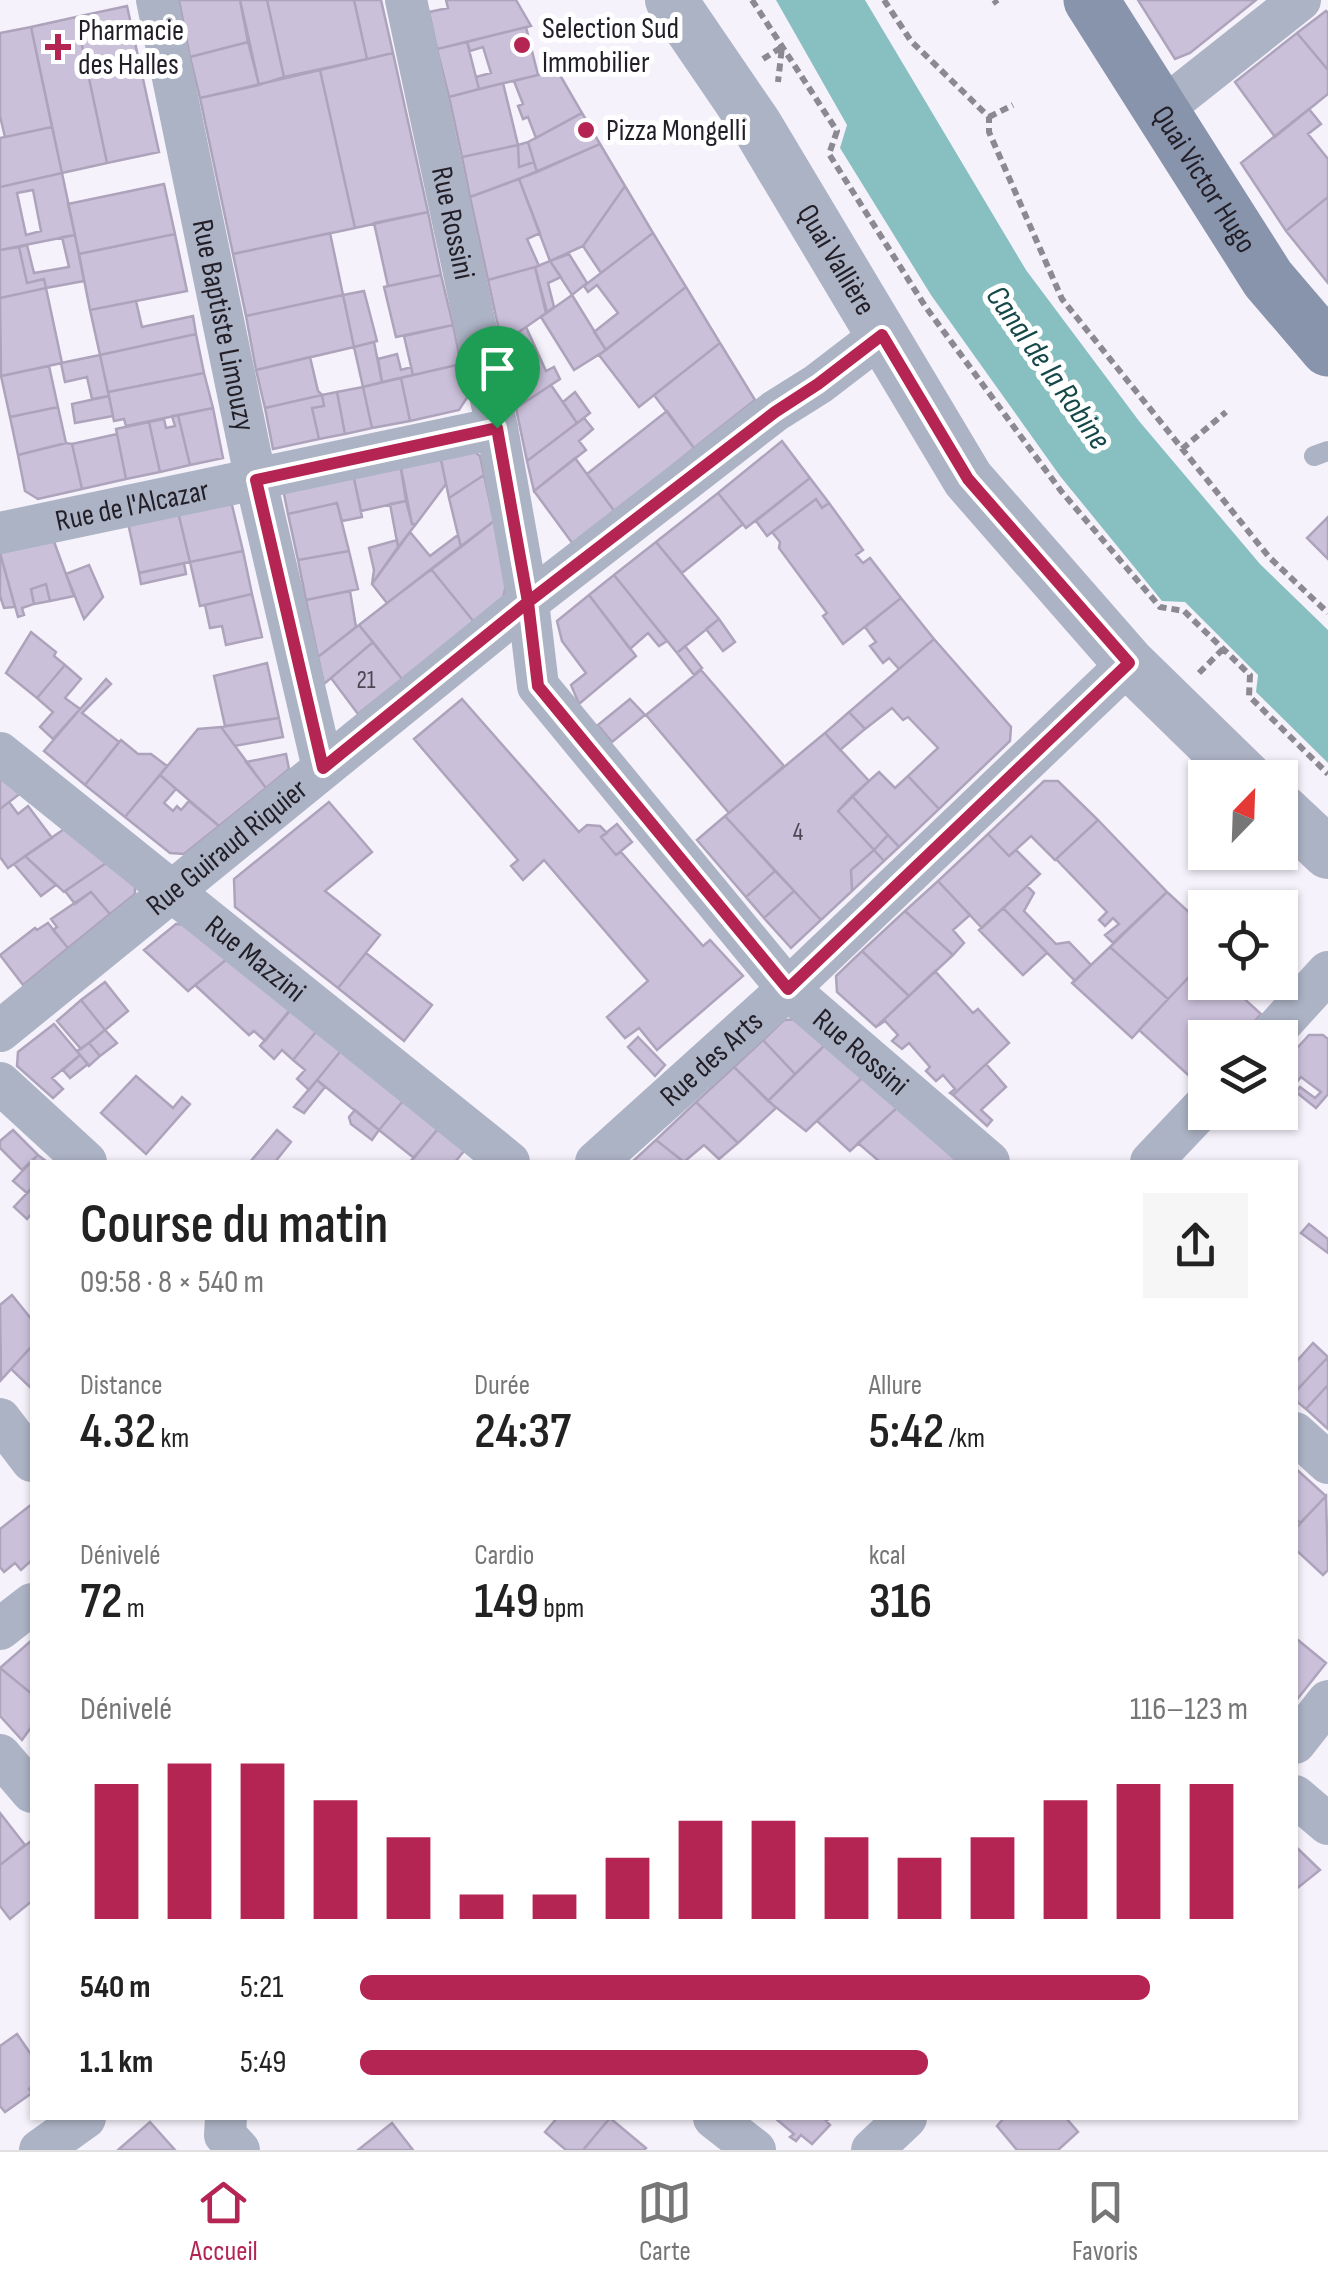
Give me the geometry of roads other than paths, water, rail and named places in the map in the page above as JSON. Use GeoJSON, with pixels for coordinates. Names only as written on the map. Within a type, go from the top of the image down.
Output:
{"type":"FeatureCollection","features":[{"type":"Feature","properties":{"kind":"main road","name":"Quai Victor Hugo"},"geometry":{"type":"LineString","coordinates":[[1091,0],[1268,279],[1328,350]]}},
{"type":"Feature","properties":{"kind":"street","name":"Rue Baptiste Limouzy"},"geometry":{"type":"LineString","coordinates":[[157,0],[256,480],[323,768]]}},
{"type":"Feature","properties":{"kind":"street","name":"Rue Rossini"},"geometry":{"type":"LineString","coordinates":[[406,0],[497,428],[528,602],[538,686],[788,989],[987,1160]]}},
{"type":"Feature","properties":{"kind":"street","name":"Quai Vallière"},"geometry":{"type":"LineString","coordinates":[[671,0],[757,126],[968,479],[1129,663],[1229,760]]}},
{"type":"Feature","properties":{"kind":"street"},"geometry":{"type":"LineString","coordinates":[[1161,110],[1300,0]]}},
{"type":"Feature","properties":{"kind":"street","name":"Rue Guiraud Riquier"},"geometry":{"type":"LineString","coordinates":[[0,1031],[528,602],[882,335]]}},
{"type":"Feature","properties":{"kind":"street","name":"Rue de l'Alcazar"},"geometry":{"type":"LineString","coordinates":[[2,522],[256,480],[497,428]]}},
{"type":"Feature","properties":{"kind":"street","name":"Rue des Arts"},"geometry":{"type":"LineString","coordinates":[[598,1160],[788,989],[1129,663]]}},
{"type":"Feature","properties":{"kind":"street","name":"Rue Mazzini"},"geometry":{"type":"LineString","coordinates":[[0,752],[507,1160]]}},
{"type":"Feature","properties":{"kind":"street"},"geometry":{"type":"LineString","coordinates":[[1298,825],[1328,853]]}},
{"type":"Feature","properties":{"kind":"street"},"geometry":{"type":"LineString","coordinates":[[1284,1020],[1314,987]]}},
{"type":"Feature","properties":{"kind":"street"},"geometry":{"type":"LineString","coordinates":[[0,1083],[84,1160]]}},
{"type":"Feature","properties":{"kind":"street"},"geometry":{"type":"LineString","coordinates":[[1153,1160],[1188,1123]]}},
{"type":"Feature","properties":{"kind":"street"},"geometry":{"type":"LineString","coordinates":[[0,1419],[30,1458]]}},
{"type":"Feature","properties":{"kind":"street"},"geometry":{"type":"LineString","coordinates":[[1298,1436],[1328,1463]]}},
{"type":"Feature","properties":{"kind":"street"},"geometry":{"type":"LineString","coordinates":[[0,1630],[30,1606]]}},
{"type":"Feature","properties":{"kind":"street"},"geometry":{"type":"LineString","coordinates":[[1298,1739],[1328,1701]]}},
{"type":"Feature","properties":{"kind":"street"},"geometry":{"type":"LineString","coordinates":[[0,1755],[30,1790]]}},
{"type":"Feature","properties":{"kind":"street"},"geometry":{"type":"LineString","coordinates":[[1298,1799],[1328,1824]]}},
{"type":"Feature","properties":{"kind":"street"},"geometry":{"type":"LineString","coordinates":[[40,2150],[82,2120]]}},
{"type":"Feature","properties":{"kind":"street"},"geometry":{"type":"LineString","coordinates":[[226,2120],[225,2135],[239,2150]]}},
{"type":"Feature","properties":{"kind":"street"},"geometry":{"type":"LineString","coordinates":[[717,2120],[756,2150]]}},
{"type":"Feature","properties":{"kind":"street"},"geometry":{"type":"LineString","coordinates":[[872,2150],[904,2120]]}},
{"type":"Feature","properties":{"kind":"water","name":"Canal de la Robine"},"geometry":{"type":"Polygon","coordinates":[[[776,0],[865,0],[1026,270],[1139,421],[1260,564],[1328,630],[1328,763],[1256,692],[1258,675],[1185,602],[1162,601],[1060,476],[931,295],[840,148],[847,125],[776,0]]]}},
{"type":"Feature","properties":{"kind":"place","name":"Selection Sud Immobilier"},"geometry":{"type":"Point","coordinates":[522,45]}},
{"type":"Feature","properties":{"kind":"place","name":"Pharmacie des Halles"},"geometry":{"type":"Point","coordinates":[58,47]}},
{"type":"Feature","properties":{"kind":"place","name":"Pizza Mongelli"},"geometry":{"type":"Point","coordinates":[586,130]}}]}
